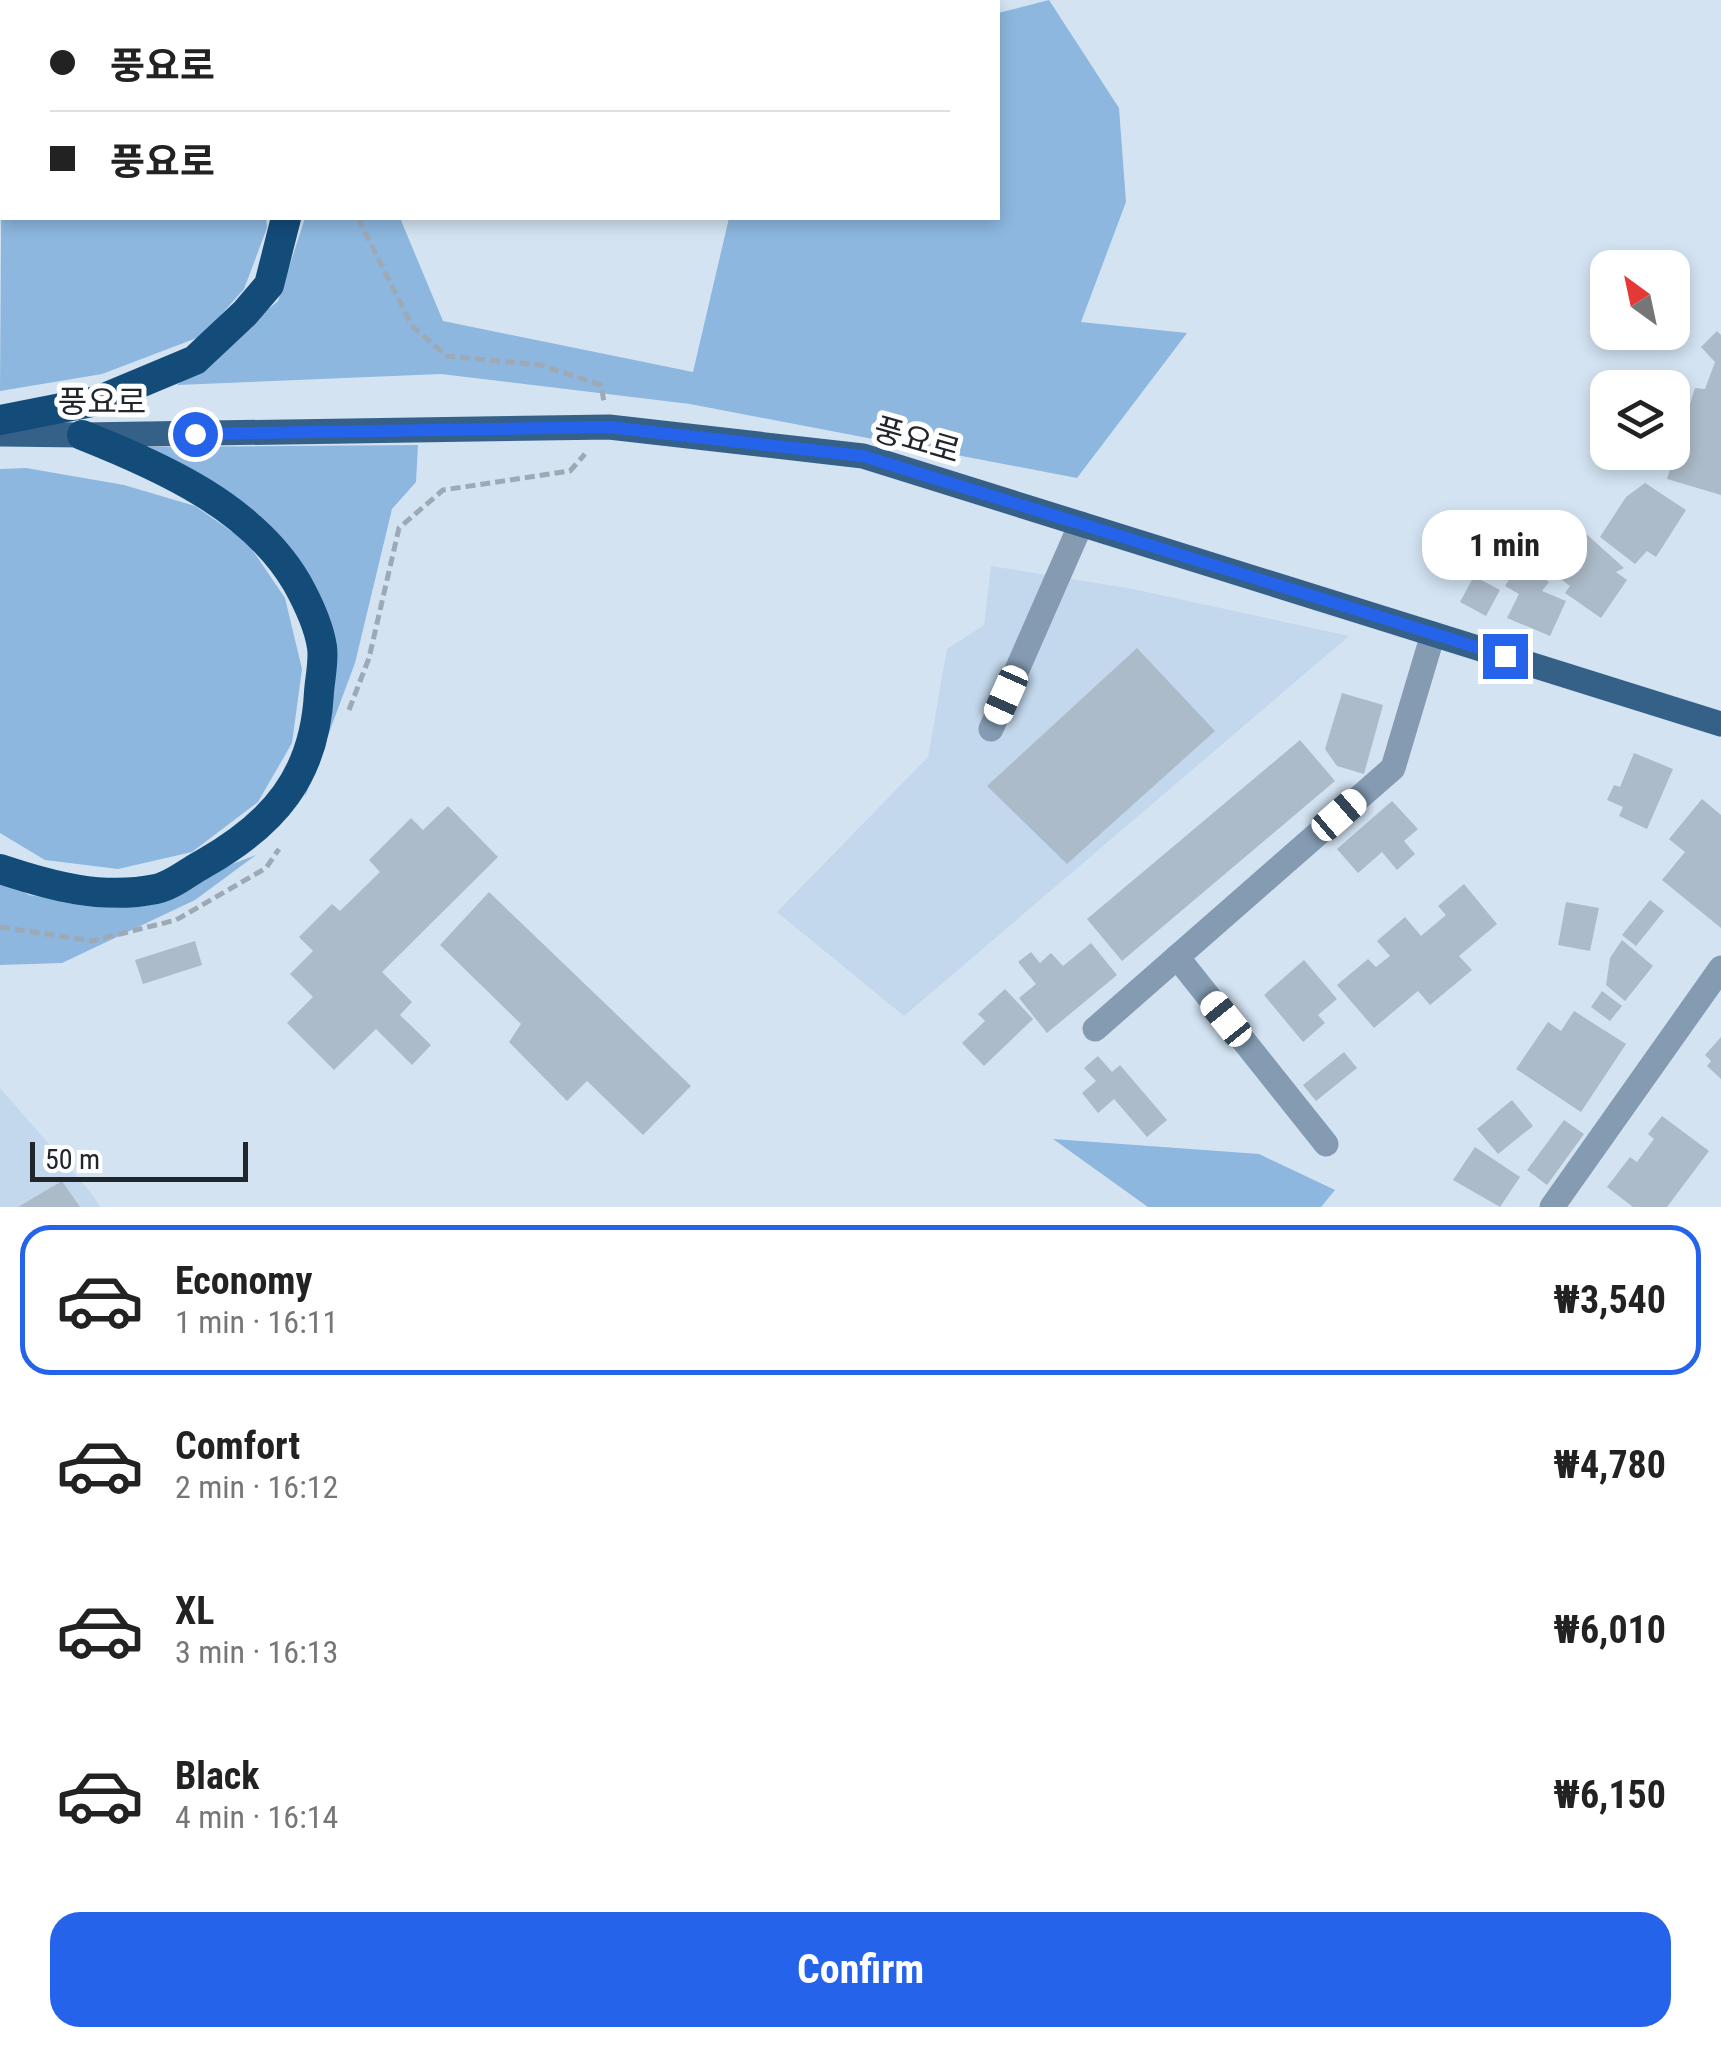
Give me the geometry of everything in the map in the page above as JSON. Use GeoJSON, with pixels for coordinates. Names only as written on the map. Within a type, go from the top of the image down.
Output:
{"type":"FeatureCollection","features":[{"type":"Feature","properties":{"kind":"highway"},"geometry":{"type":"LineString","coordinates":[[0,420],[97,400],[195,360],[269,286],[286,220]]}},
{"type":"Feature","properties":{"kind":"highway"},"geometry":{"type":"LineString","coordinates":[[0,869],[49,886],[106,894],[160,888],[240,843],[280,804],[309,757],[319,701],[322,646],[296,581],[251,530],[202,492],[159,466],[82,436]]}},
{"type":"Feature","properties":{"kind":"main road","name":"풍요로"},"geometry":{"type":"LineString","coordinates":[[0,434],[608,427],[863,456],[1721,724]]}},
{"type":"Feature","properties":{"kind":"street"},"geometry":{"type":"LineString","coordinates":[[991,729],[1082,524]]}},
{"type":"Feature","properties":{"kind":"street"},"geometry":{"type":"LineString","coordinates":[[1095,1029],[1393,768],[1433,634]]}},
{"type":"Feature","properties":{"kind":"street"},"geometry":{"type":"LineString","coordinates":[[1177,957],[1326,1144]]}},
{"type":"Feature","properties":{"kind":"street"},"geometry":{"type":"LineString","coordinates":[[1552,1207],[1721,968]]}},
{"type":"Feature","properties":{"kind":"path"},"geometry":{"type":"LineString","coordinates":[[359,220],[412,326],[447,356],[540,365],[601,385],[608,427]]}},
{"type":"Feature","properties":{"kind":"shaded area"},"geometry":{"type":"Polygon","coordinates":[[[1049,0],[1119,108],[1126,202],[1081,322],[1187,333],[1077,478],[690,404],[441,374],[177,385],[278,301],[304,220],[401,220],[443,321],[693,372],[729,220],[1000,220],[1000,12],[1049,0]]]}},
{"type":"Feature","properties":{"kind":"shaded area"},"geometry":{"type":"Polygon","coordinates":[[[1,220],[266,220],[267,228],[244,289],[202,336],[102,374],[0,391],[1,220]]]}},
{"type":"Feature","properties":{"kind":"shaded area"},"geometry":{"type":"Polygon","coordinates":[[[418,445],[416,482],[392,509],[355,663],[305,797],[323,611],[259,515],[149,447],[418,445]]]}},
{"type":"Feature","properties":{"kind":"shaded area"},"geometry":{"type":"Polygon","coordinates":[[[26,468],[124,485],[195,506],[247,542],[285,598],[302,669],[292,743],[258,802],[192,852],[118,869],[45,860],[0,833],[0,469],[26,468]]]}},
{"type":"Feature","properties":{"kind":"shaded area"},"geometry":{"type":"Polygon","coordinates":[[[991,566],[1133,589],[1349,636],[904,1016],[777,912],[928,757],[947,649],[984,625],[991,566]]]}},
{"type":"Feature","properties":{"kind":"shaded area"},"geometry":{"type":"Polygon","coordinates":[[[256,855],[195,900],[62,963],[0,965],[0,878],[29,895],[117,908],[256,855]]]}},
{"type":"Feature","properties":{"kind":"shaded area"},"geometry":{"type":"Polygon","coordinates":[[[0,1088],[87,1188],[101,1207],[0,1207],[0,1088]]]}},
{"type":"Feature","properties":{"kind":"shaded area"},"geometry":{"type":"Polygon","coordinates":[[[1053,1139],[1259,1154],[1335,1190],[1321,1207],[1148,1207],[1053,1139]]]}},
{"type":"Feature","properties":{"kind":"building"},"geometry":{"type":"Polygon","coordinates":[[[1717,331],[1721,335],[1721,495],[1667,479],[1670,470],[1690,470],[1690,404],[1695,388],[1705,389],[1715,362],[1701,347],[1717,331]]]}},
{"type":"Feature","properties":{"kind":"building"},"geometry":{"type":"Polygon","coordinates":[[[1645,483],[1686,510],[1656,557],[1647,551],[1635,564],[1600,537],[1626,497],[1645,483]]]}},
{"type":"Feature","properties":{"kind":"building"},"geometry":{"type":"Polygon","coordinates":[[[1583,531],[1624,568],[1616,572],[1627,580],[1601,618],[1565,593],[1570,586],[1558,577],[1573,556],[1568,548],[1583,531]]]}},
{"type":"Feature","properties":{"kind":"building"},"geometry":{"type":"Polygon","coordinates":[[[1520,562],[1549,582],[1542,591],[1566,601],[1550,636],[1507,618],[1519,594],[1505,586],[1520,562]]]}},
{"type":"Feature","properties":{"kind":"building"},"geometry":{"type":"Polygon","coordinates":[[[1474,576],[1500,590],[1486,616],[1460,602],[1474,576]]]}},
{"type":"Feature","properties":{"kind":"building"},"geometry":{"type":"Polygon","coordinates":[[[1137,648],[1215,731],[1067,864],[987,786],[1137,648]]]}},
{"type":"Feature","properties":{"kind":"building"},"geometry":{"type":"Polygon","coordinates":[[[1342,693],[1383,705],[1364,774],[1337,766],[1325,749],[1342,693]]]}},
{"type":"Feature","properties":{"kind":"building"},"geometry":{"type":"Polygon","coordinates":[[[1300,740],[1335,781],[1122,961],[1087,919],[1300,740]]]}},
{"type":"Feature","properties":{"kind":"building"},"geometry":{"type":"Polygon","coordinates":[[[1634,753],[1673,769],[1647,829],[1619,816],[1623,807],[1607,800],[1614,785],[1620,787],[1634,753]]]}},
{"type":"Feature","properties":{"kind":"building"},"geometry":{"type":"Polygon","coordinates":[[[1702,799],[1721,815],[1721,928],[1662,880],[1685,852],[1669,839],[1702,799]]]}},
{"type":"Feature","properties":{"kind":"building"},"geometry":{"type":"Polygon","coordinates":[[[1392,801],[1418,829],[1404,841],[1415,854],[1397,870],[1382,852],[1358,873],[1337,849],[1392,801]]]}},
{"type":"Feature","properties":{"kind":"building"},"geometry":{"type":"Polygon","coordinates":[[[448,806],[498,857],[382,972],[412,1002],[400,1015],[431,1045],[412,1065],[376,1029],[334,1070],[287,1023],[313,997],[290,974],[313,951],[299,937],[332,904],[340,911],[380,872],[369,860],[411,818],[423,830],[448,806]]]}},
{"type":"Feature","properties":{"kind":"building"},"geometry":{"type":"Polygon","coordinates":[[[1464,884],[1497,924],[1459,956],[1472,970],[1430,1005],[1418,991],[1374,1028],[1337,985],[1368,959],[1376,967],[1390,956],[1377,941],[1405,917],[1421,936],[1446,915],[1438,906],[1464,884]]]}},
{"type":"Feature","properties":{"kind":"building"},"geometry":{"type":"Polygon","coordinates":[[[489,892],[691,1086],[643,1135],[587,1081],[567,1101],[509,1042],[521,1024],[440,945],[489,892]]]}},
{"type":"Feature","properties":{"kind":"building"},"geometry":{"type":"Polygon","coordinates":[[[1650,900],[1664,911],[1636,946],[1622,935],[1650,900]]]}},
{"type":"Feature","properties":{"kind":"building"},"geometry":{"type":"Polygon","coordinates":[[[1566,902],[1599,908],[1590,951],[1558,945],[1566,902]]]}},
{"type":"Feature","properties":{"kind":"building"},"geometry":{"type":"Polygon","coordinates":[[[1622,940],[1653,966],[1625,1001],[1606,985],[1610,958],[1622,940]]]}},
{"type":"Feature","properties":{"kind":"building"},"geometry":{"type":"Polygon","coordinates":[[[195,941],[202,965],[143,984],[135,960],[195,941]]]}},
{"type":"Feature","properties":{"kind":"building"},"geometry":{"type":"Polygon","coordinates":[[[1091,943],[1117,975],[1047,1033],[1019,998],[1036,984],[1018,962],[1031,952],[1040,963],[1051,953],[1063,966],[1091,943]]]}},
{"type":"Feature","properties":{"kind":"building"},"geometry":{"type":"Polygon","coordinates":[[[1304,960],[1337,999],[1318,1015],[1325,1023],[1303,1042],[1264,995],[1304,960]]]}},
{"type":"Feature","properties":{"kind":"building"},"geometry":{"type":"Polygon","coordinates":[[[1005,989],[1033,1019],[984,1066],[962,1043],[985,1021],[978,1014],[1005,989]]]}},
{"type":"Feature","properties":{"kind":"building"},"geometry":{"type":"Polygon","coordinates":[[[1602,991],[1622,1006],[1610,1021],[1591,1007],[1602,991]]]}},
{"type":"Feature","properties":{"kind":"building"},"geometry":{"type":"Polygon","coordinates":[[[1574,1011],[1626,1044],[1581,1112],[1516,1069],[1548,1022],[1561,1031],[1574,1011]]]}},
{"type":"Feature","properties":{"kind":"building"},"geometry":{"type":"Polygon","coordinates":[[[1721,1037],[1721,1079],[1707,1066],[1711,1061],[1705,1055],[1721,1037]]]}},
{"type":"Feature","properties":{"kind":"building"},"geometry":{"type":"Polygon","coordinates":[[[1344,1052],[1357,1068],[1316,1101],[1303,1085],[1344,1052]]]}},
{"type":"Feature","properties":{"kind":"building"},"geometry":{"type":"Polygon","coordinates":[[[1098,1056],[1112,1072],[1120,1065],[1167,1120],[1147,1137],[1114,1099],[1098,1113],[1082,1093],[1096,1081],[1084,1068],[1098,1056]]]}},
{"type":"Feature","properties":{"kind":"building"},"geometry":{"type":"Polygon","coordinates":[[[1512,1100],[1533,1126],[1498,1154],[1477,1129],[1512,1100]]]}},
{"type":"Feature","properties":{"kind":"building"},"geometry":{"type":"Polygon","coordinates":[[[1662,1116],[1709,1151],[1667,1207],[1633,1207],[1607,1187],[1630,1157],[1637,1162],[1654,1139],[1648,1134],[1662,1116]]]}},
{"type":"Feature","properties":{"kind":"building"},"geometry":{"type":"Polygon","coordinates":[[[1564,1120],[1584,1134],[1547,1185],[1527,1170],[1564,1120]]]}},
{"type":"Feature","properties":{"kind":"building"},"geometry":{"type":"Polygon","coordinates":[[[1475,1147],[1520,1177],[1500,1207],[1453,1180],[1475,1147]]]}},
{"type":"Feature","properties":{"kind":"building"},"geometry":{"type":"Polygon","coordinates":[[[62,1181],[80,1207],[18,1207],[62,1181]]]}},
{"type":"Feature","properties":{"kind":"route"},"geometry":{"type":"LineString","coordinates":[[195,434],[608,427],[863,456],[1505,656]]}}]}
